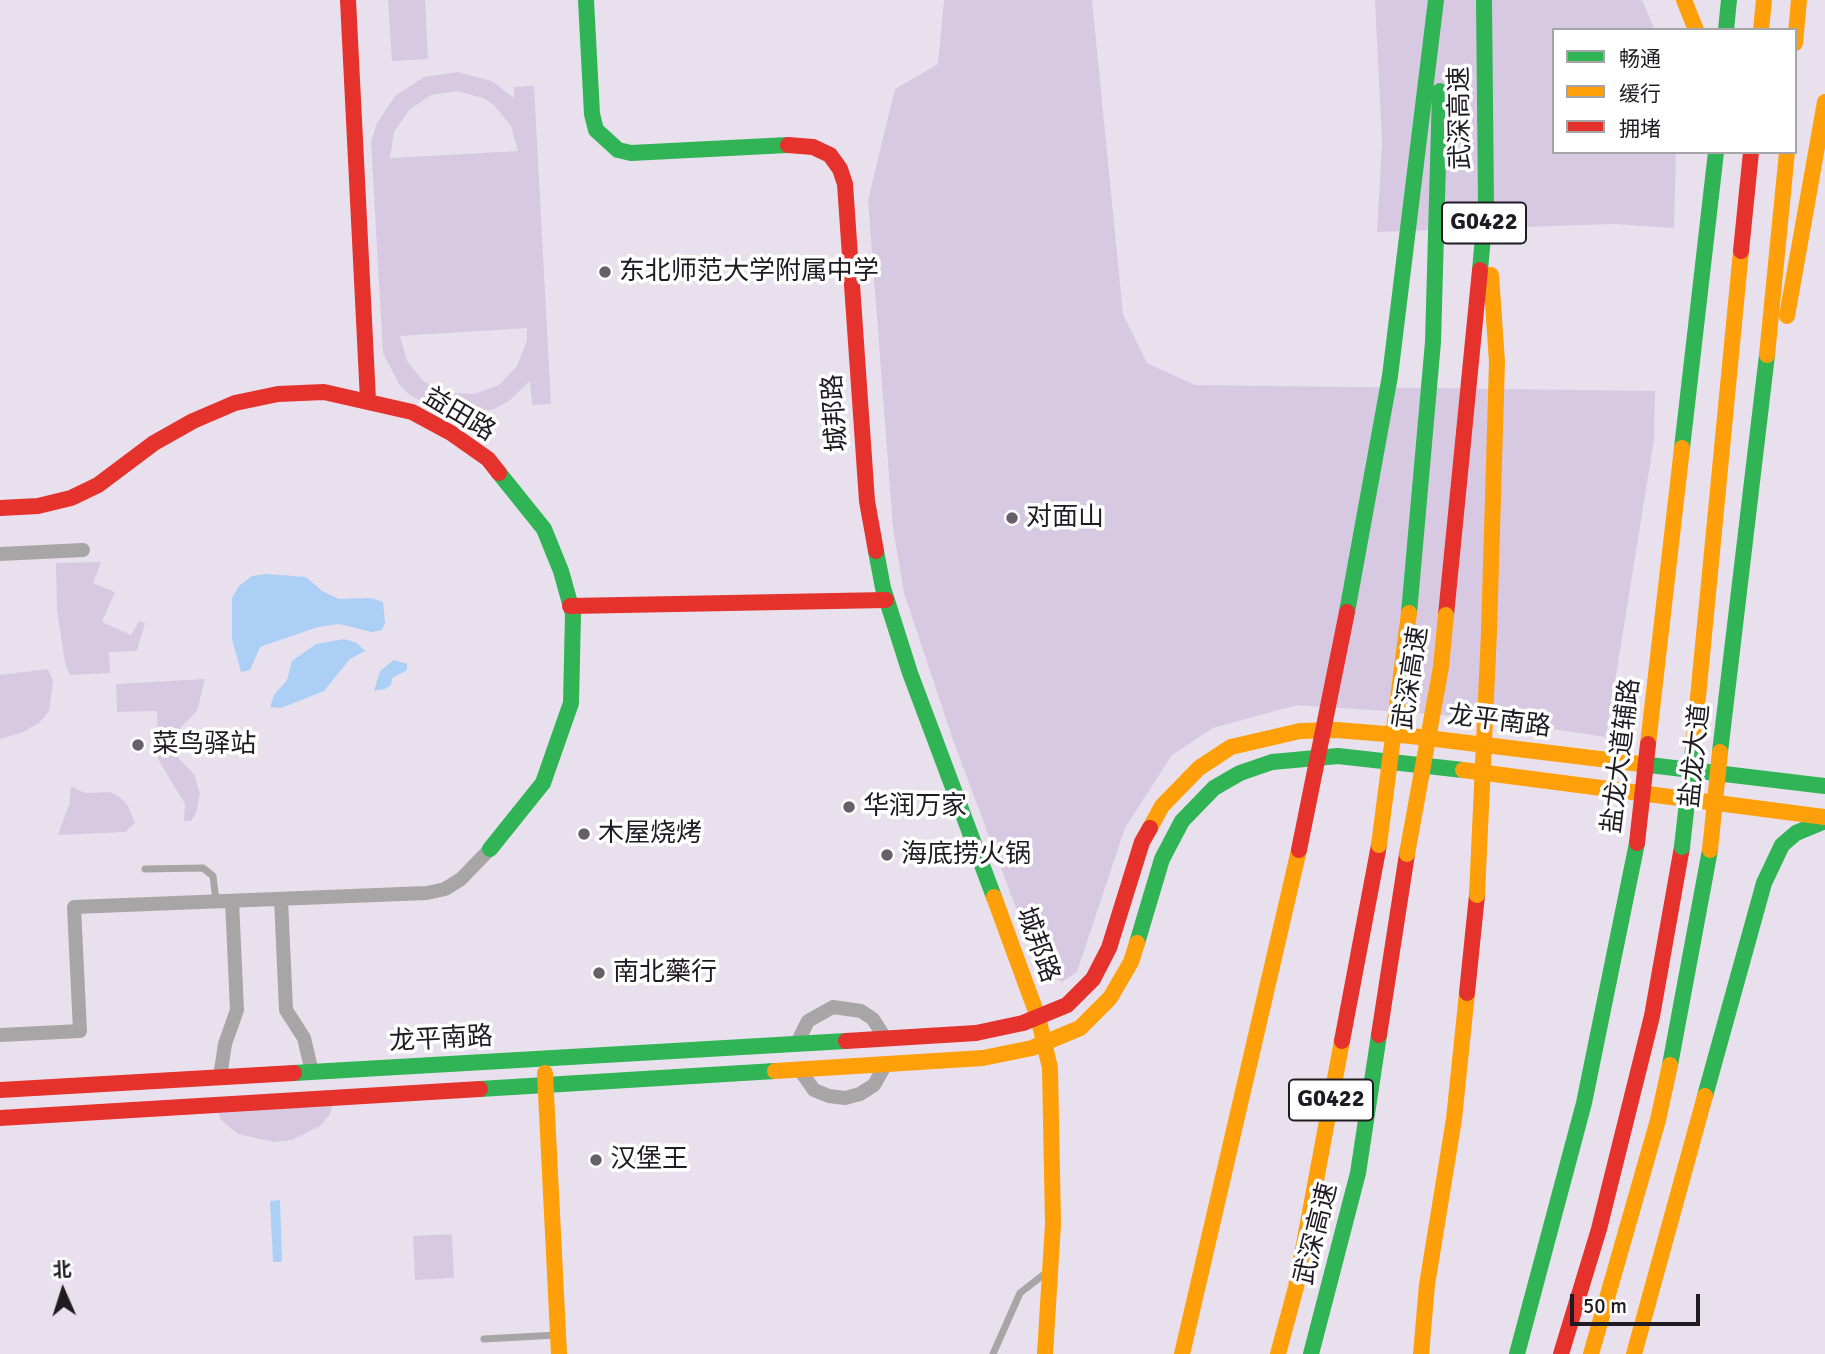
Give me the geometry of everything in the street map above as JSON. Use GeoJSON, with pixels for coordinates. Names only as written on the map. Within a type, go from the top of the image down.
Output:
{"type":"FeatureCollection","features":[{"type":"Feature","properties":{"kind":"main road"},"geometry":{"type":"LineString","coordinates":[[348,0],[368,400]]}},
{"type":"Feature","properties":{"kind":"main road","name":"城邦路"},"geometry":{"type":"LineString","coordinates":[[586,0],[592,114],[596,130],[618,150],[631,153],[793,145],[813,147],[830,155],[840,169],[845,184],[867,501],[886,600],[915,686],[1038,1017],[1050,1068],[1052,1269],[1045,1354]]}},
{"type":"Feature","properties":{"kind":"main road"},"geometry":{"type":"LineString","coordinates":[[1182,1354],[1299,850],[1347,612],[1390,376],[1436,0]]}},
{"type":"Feature","properties":{"kind":"main road","name":"武深高速"},"geometry":{"type":"LineString","coordinates":[[1278,1354],[1296,1287],[1379,845],[1409,613],[1433,342],[1443,0]]}},
{"type":"Feature","properties":{"kind":"main road","name":"武深高速"},"geometry":{"type":"LineString","coordinates":[[1311,1354],[1358,1173],[1407,854],[1441,667],[1486,204],[1485,0]]}},
{"type":"Feature","properties":{"kind":"main road"},"geometry":{"type":"LineString","coordinates":[[1684,0],[1695,28]]}},
{"type":"Feature","properties":{"kind":"main road"},"geometry":{"type":"LineString","coordinates":[[1726,28],[1729,0]]}},
{"type":"Feature","properties":{"kind":"main road"},"geometry":{"type":"LineString","coordinates":[[1761,28],[1764,0]]}},
{"type":"Feature","properties":{"kind":"main road"},"geometry":{"type":"LineString","coordinates":[[1796,28],[1799,0]]}},
{"type":"Feature","properties":{"kind":"main road"},"geometry":{"type":"LineString","coordinates":[[1753,490],[1825,102]]}},
{"type":"Feature","properties":{"kind":"main road","name":"盐龙大道辅路"},"geometry":{"type":"LineString","coordinates":[[1517,1354],[1584,1103],[1637,843],[1716,154]]}},
{"type":"Feature","properties":{"kind":"main road","name":"盐龙大道"},"geometry":{"type":"LineString","coordinates":[[1562,1354],[1599,1229],[1649,1028],[1682,847],[1751,154]]}},
{"type":"Feature","properties":{"kind":"main road","name":"盐龙大道"},"geometry":{"type":"LineString","coordinates":[[1591,1354],[1658,1120],[1681,1017],[1710,850],[1753,490],[1787,154]]}},
{"type":"Feature","properties":{"kind":"main road"},"geometry":{"type":"LineString","coordinates":[[1421,1354],[1427,1285],[1454,1119],[1477,895],[1489,632],[1497,362],[1486,204]]}},
{"type":"Feature","properties":{"kind":"main road","name":"益田路"},"geometry":{"type":"LineString","coordinates":[[0,508],[38,506],[71,498],[98,485],[154,443],[193,421],[235,403],[278,394],[324,392],[368,400],[412,412],[451,433],[488,459],[544,529],[570,606],[574,659],[571,703],[542,783],[490,849]]}},
{"type":"Feature","properties":{"kind":"main road"},"geometry":{"type":"LineString","coordinates":[[570,606],[886,600]]}},
{"type":"Feature","properties":{"kind":"main road","name":"龙平南路"},"geometry":{"type":"LineString","coordinates":[[0,1090],[976,1033],[1038,1017],[1067,1005],[1093,979],[1109,948],[1142,842],[1161,806],[1199,768],[1230,747],[1264,737],[1300,731],[1337,730],[1425,738],[1825,786]]}},
{"type":"Feature","properties":{"kind":"main road","name":"龙平南路"},"geometry":{"type":"LineString","coordinates":[[0,1118],[983,1058],[1045,1042],[1080,1028],[1110,998],[1131,962],[1162,859],[1182,821],[1214,788],[1240,773],[1272,762],[1338,756],[1408,762],[1825,819]]}},
{"type":"Feature","properties":{"kind":"main road"},"geometry":{"type":"LineString","coordinates":[[1634,1354],[1764,883],[1783,845],[1796,833],[1825,819]]}},
{"type":"Feature","properties":{"kind":"main road"},"geometry":{"type":"LineString","coordinates":[[544,1058],[559,1354]]}},
{"type":"Feature","properties":{"kind":"street"},"geometry":{"type":"LineString","coordinates":[[0,554],[83,550]]}},
{"type":"Feature","properties":{"kind":"street"},"geometry":{"type":"LineString","coordinates":[[0,1035],[80,1031],[74,906],[436,891],[461,878],[490,849]]}},
{"type":"Feature","properties":{"kind":"street"},"geometry":{"type":"LineString","coordinates":[[281,899],[286,1010],[304,1038],[312,1072]]}},
{"type":"Feature","properties":{"kind":"street"},"geometry":{"type":"LineString","coordinates":[[220,1077],[225,1044],[237,1010],[232,901]]}},
{"type":"Feature","properties":{"kind":"street"},"geometry":{"type":"LineString","coordinates":[[797,1043],[808,1021],[819,1012],[833,1007],[861,1011],[873,1019],[885,1038]]}},
{"type":"Feature","properties":{"kind":"street"},"geometry":{"type":"LineString","coordinates":[[799,1069],[814,1090],[829,1097],[845,1098],[860,1094],[874,1085],[886,1063]]}},
{"type":"Feature","properties":{"kind":"lane"},"geometry":{"type":"LineString","coordinates":[[145,869],[203,868],[213,876],[216,901]]}},
{"type":"Feature","properties":{"kind":"lane"},"geometry":{"type":"LineString","coordinates":[[993,1354],[1020,1293],[1052,1269]]}},
{"type":"Feature","properties":{"kind":"lane"},"geometry":{"type":"LineString","coordinates":[[484,1339],[558,1335]]}},
{"type":"Feature","properties":{"kind":"shaded area"},"geometry":{"type":"Polygon","coordinates":[[[388,0],[425,0],[428,59],[392,61],[388,0]]]}},
{"type":"Feature","properties":{"kind":"shaded area"},"geometry":{"type":"Polygon","coordinates":[[[944,0],[1092,0],[1123,314],[1147,363],[1195,385],[1655,391],[1654,440],[1606,737],[1471,717],[1297,705],[1213,728],[1172,755],[1125,828],[1077,972],[1062,982],[1045,974],[1029,943],[954,743],[904,593],[893,528],[868,200],[895,89],[938,64],[944,0]]]}},
{"type":"Feature","properties":{"kind":"shaded area"},"geometry":{"type":"Polygon","coordinates":[[[1375,0],[1642,0],[1654,28],[1552,28],[1552,154],[1676,154],[1674,228],[1613,224],[1377,232],[1382,143],[1375,0]]]}},
{"type":"Feature","properties":{"kind":"shaded area"},"geometry":{"type":"Polygon","coordinates":[[[458,72],[492,81],[514,98],[514,87],[534,86],[551,404],[532,405],[530,381],[509,401],[494,409],[460,414],[442,412],[411,396],[399,384],[383,353],[371,142],[376,125],[395,96],[424,77],[458,72]],[[457,91],[431,95],[409,110],[394,132],[390,158],[518,151],[511,126],[494,105],[483,98],[457,91]],[[527,328],[400,336],[407,361],[423,381],[447,393],[474,394],[499,385],[517,366],[527,341],[527,328]]]}},
{"type":"Feature","properties":{"kind":"shaded area"},"geometry":{"type":"Polygon","coordinates":[[[101,562],[93,583],[115,592],[102,622],[131,635],[139,621],[145,623],[137,651],[109,652],[110,673],[70,675],[65,663],[57,610],[56,563],[101,562]]]}},
{"type":"Feature","properties":{"kind":"shaded area"},"geometry":{"type":"Polygon","coordinates":[[[48,669],[53,681],[49,711],[39,723],[23,732],[0,739],[0,675],[48,669]]]}},
{"type":"Feature","properties":{"kind":"shaded area"},"geometry":{"type":"Polygon","coordinates":[[[205,679],[197,711],[181,727],[176,737],[179,759],[194,774],[200,794],[196,813],[191,821],[184,821],[185,804],[158,759],[157,711],[117,712],[116,684],[205,679]]]}},
{"type":"Feature","properties":{"kind":"shaded area"},"geometry":{"type":"Polygon","coordinates":[[[71,786],[85,793],[110,792],[120,797],[128,806],[135,823],[125,832],[58,835],[69,805],[71,786]]]}},
{"type":"Feature","properties":{"kind":"shaded area"},"geometry":{"type":"Polygon","coordinates":[[[333,1104],[330,1114],[320,1126],[292,1140],[274,1142],[238,1134],[220,1119],[218,1110],[333,1104]]]}},
{"type":"Feature","properties":{"kind":"shaded area"},"geometry":{"type":"Polygon","coordinates":[[[452,1234],[454,1278],[415,1280],[413,1236],[452,1234]]]}},
{"type":"Feature","properties":{"kind":"water"},"geometry":{"type":"Polygon","coordinates":[[[266,574],[306,577],[322,591],[339,599],[371,598],[383,602],[385,623],[382,630],[372,632],[339,624],[318,627],[260,647],[250,670],[241,672],[232,639],[232,598],[239,586],[252,576],[266,574]]]}},
{"type":"Feature","properties":{"kind":"water"},"geometry":{"type":"Polygon","coordinates":[[[344,639],[357,643],[365,651],[350,659],[324,691],[281,708],[270,707],[274,695],[287,680],[292,661],[316,644],[344,639]]]}},
{"type":"Feature","properties":{"kind":"water"},"geometry":{"type":"Polygon","coordinates":[[[394,660],[407,664],[407,670],[392,678],[391,685],[385,689],[374,691],[380,671],[394,660]]]}},
{"type":"Feature","properties":{"kind":"water"},"geometry":{"type":"Polygon","coordinates":[[[280,1200],[282,1262],[273,1262],[270,1201],[280,1200]]]}},
{"type":"Feature","properties":{"kind":"traffic: fast"},"geometry":{"type":"LineString","coordinates":[[586,0],[592,114],[596,130],[618,150],[631,153],[788,145]]}},
{"type":"Feature","properties":{"kind":"traffic: fast"},"geometry":{"type":"LineString","coordinates":[[1347,612],[1390,376],[1436,0]]}},
{"type":"Feature","properties":{"kind":"traffic: fast"},"geometry":{"type":"LineString","coordinates":[[1480,270],[1486,204],[1484,0]]}},
{"type":"Feature","properties":{"kind":"traffic: fast"},"geometry":{"type":"LineString","coordinates":[[1726,28],[1729,0]]}},
{"type":"Feature","properties":{"kind":"traffic: fast"},"geometry":{"type":"LineString","coordinates":[[1409,613],[1433,342],[1440,91]]}},
{"type":"Feature","properties":{"kind":"traffic: fast"},"geometry":{"type":"LineString","coordinates":[[1682,448],[1716,154]]}},
{"type":"Feature","properties":{"kind":"traffic: fast"},"geometry":{"type":"LineString","coordinates":[[1720,752],[1767,355]]}},
{"type":"Feature","properties":{"kind":"traffic: fast"},"geometry":{"type":"LineString","coordinates":[[490,849],[543,783],[571,703],[573,614],[561,571],[544,529],[499,473]]}},
{"type":"Feature","properties":{"kind":"traffic: fast"},"geometry":{"type":"LineString","coordinates":[[876,551],[883,588],[910,673],[994,897]]}},
{"type":"Feature","properties":{"kind":"traffic: fast"},"geometry":{"type":"LineString","coordinates":[[1682,847],[1693,749]]}},
{"type":"Feature","properties":{"kind":"traffic: fast"},"geometry":{"type":"LineString","coordinates":[[1137,943],[1162,859],[1182,821],[1214,788],[1240,773],[1272,762],[1338,756],[1463,770]]}},
{"type":"Feature","properties":{"kind":"traffic: fast"},"geometry":{"type":"LineString","coordinates":[[1641,764],[1825,786]]}},
{"type":"Feature","properties":{"kind":"traffic: fast"},"geometry":{"type":"LineString","coordinates":[[1705,1096],[1764,883],[1782,845],[1796,833],[1825,821]]}},
{"type":"Feature","properties":{"kind":"traffic: fast"},"geometry":{"type":"LineString","coordinates":[[1517,1354],[1584,1103],[1637,843]]}},
{"type":"Feature","properties":{"kind":"traffic: fast"},"geometry":{"type":"LineString","coordinates":[[1670,1065],[1710,850]]}},
{"type":"Feature","properties":{"kind":"traffic: fast"},"geometry":{"type":"LineString","coordinates":[[1311,1354],[1358,1173],[1379,1035]]}},
{"type":"Feature","properties":{"kind":"traffic: fast"},"geometry":{"type":"LineString","coordinates":[[294,1073],[846,1041]]}},
{"type":"Feature","properties":{"kind":"traffic: fast"},"geometry":{"type":"LineString","coordinates":[[480,1089],[775,1071]]}},
{"type":"Feature","properties":{"kind":"traffic: slow"},"geometry":{"type":"LineString","coordinates":[[1684,0],[1695,28]]}},
{"type":"Feature","properties":{"kind":"traffic: slow"},"geometry":{"type":"LineString","coordinates":[[1761,28],[1764,0]]}},
{"type":"Feature","properties":{"kind":"traffic: slow"},"geometry":{"type":"LineString","coordinates":[[1796,28],[1799,0]]}},
{"type":"Feature","properties":{"kind":"traffic: slow"},"geometry":{"type":"LineString","coordinates":[[1787,316],[1825,102]]}},
{"type":"Feature","properties":{"kind":"traffic: slow"},"geometry":{"type":"LineString","coordinates":[[1767,355],[1787,154]]}},
{"type":"Feature","properties":{"kind":"traffic: slow"},"geometry":{"type":"LineString","coordinates":[[1693,749],[1741,251]]}},
{"type":"Feature","properties":{"kind":"traffic: slow"},"geometry":{"type":"LineString","coordinates":[[1489,632],[1497,362],[1491,275]]}},
{"type":"Feature","properties":{"kind":"traffic: slow"},"geometry":{"type":"LineString","coordinates":[[1648,744],[1682,448]]}},
{"type":"Feature","properties":{"kind":"traffic: slow"},"geometry":{"type":"LineString","coordinates":[[1379,845],[1409,613]]}},
{"type":"Feature","properties":{"kind":"traffic: slow"},"geometry":{"type":"LineString","coordinates":[[1407,854],[1441,667],[1446,615]]}},
{"type":"Feature","properties":{"kind":"traffic: slow"},"geometry":{"type":"LineString","coordinates":[[1477,895],[1489,632]]}},
{"type":"Feature","properties":{"kind":"traffic: slow"},"geometry":{"type":"LineString","coordinates":[[1150,828],[1162,806],[1199,768],[1231,747],[1300,731],[1337,730],[1411,736],[1641,764]]}},
{"type":"Feature","properties":{"kind":"traffic: slow"},"geometry":{"type":"LineString","coordinates":[[1710,850],[1720,752]]}},
{"type":"Feature","properties":{"kind":"traffic: slow"},"geometry":{"type":"LineString","coordinates":[[1463,770],[1825,817]]}},
{"type":"Feature","properties":{"kind":"traffic: slow"},"geometry":{"type":"LineString","coordinates":[[1182,1354],[1299,850]]}},
{"type":"Feature","properties":{"kind":"traffic: slow"},"geometry":{"type":"LineString","coordinates":[[994,897],[1038,1017],[1050,1068],[1053,1224],[1045,1354]]}},
{"type":"Feature","properties":{"kind":"traffic: slow"},"geometry":{"type":"LineString","coordinates":[[775,1071],[983,1058],[1032,1048],[1080,1028],[1110,998],[1131,962],[1137,943]]}},
{"type":"Feature","properties":{"kind":"traffic: slow"},"geometry":{"type":"LineString","coordinates":[[1421,1354],[1427,1285],[1454,1119],[1467,993]]}},
{"type":"Feature","properties":{"kind":"traffic: slow"},"geometry":{"type":"LineString","coordinates":[[1278,1354],[1296,1287],[1342,1041]]}},
{"type":"Feature","properties":{"kind":"traffic: slow"},"geometry":{"type":"LineString","coordinates":[[1591,1354],[1658,1120],[1670,1065]]}},
{"type":"Feature","properties":{"kind":"traffic: slow"},"geometry":{"type":"LineString","coordinates":[[545,1073],[559,1354]]}},
{"type":"Feature","properties":{"kind":"traffic: slow"},"geometry":{"type":"LineString","coordinates":[[1634,1354],[1705,1096]]}},
{"type":"Feature","properties":{"kind":"traffic: jam"},"geometry":{"type":"LineString","coordinates":[[348,0],[368,400]]}},
{"type":"Feature","properties":{"kind":"traffic: jam"},"geometry":{"type":"LineString","coordinates":[[788,145],[813,147],[830,155],[840,169],[845,184],[867,501],[876,551]]}},
{"type":"Feature","properties":{"kind":"traffic: jam"},"geometry":{"type":"LineString","coordinates":[[1741,251],[1751,154]]}},
{"type":"Feature","properties":{"kind":"traffic: jam"},"geometry":{"type":"LineString","coordinates":[[1446,615],[1480,270]]}},
{"type":"Feature","properties":{"kind":"traffic: jam"},"geometry":{"type":"LineString","coordinates":[[0,508],[38,506],[71,498],[98,485],[154,443],[193,421],[235,403],[278,394],[324,392],[412,412],[451,433],[488,459],[499,473]]}},
{"type":"Feature","properties":{"kind":"traffic: jam"},"geometry":{"type":"LineString","coordinates":[[570,606],[886,600]]}},
{"type":"Feature","properties":{"kind":"traffic: jam"},"geometry":{"type":"LineString","coordinates":[[1299,850],[1347,612]]}},
{"type":"Feature","properties":{"kind":"traffic: jam"},"geometry":{"type":"LineString","coordinates":[[1637,843],[1648,744]]}},
{"type":"Feature","properties":{"kind":"traffic: jam"},"geometry":{"type":"LineString","coordinates":[[846,1041],[976,1033],[1023,1023],[1067,1005],[1093,979],[1109,948],[1142,842],[1150,828]]}},
{"type":"Feature","properties":{"kind":"traffic: jam"},"geometry":{"type":"LineString","coordinates":[[1342,1041],[1379,845]]}},
{"type":"Feature","properties":{"kind":"traffic: jam"},"geometry":{"type":"LineString","coordinates":[[1561,1354],[1599,1229],[1652,1016],[1682,847]]}},
{"type":"Feature","properties":{"kind":"traffic: jam"},"geometry":{"type":"LineString","coordinates":[[1379,1035],[1407,854]]}},
{"type":"Feature","properties":{"kind":"traffic: jam"},"geometry":{"type":"LineString","coordinates":[[1467,993],[1477,895]]}},
{"type":"Feature","properties":{"kind":"traffic: jam"},"geometry":{"type":"LineString","coordinates":[[0,1090],[294,1073]]}},
{"type":"Feature","properties":{"kind":"traffic: jam"},"geometry":{"type":"LineString","coordinates":[[0,1118],[480,1089]]}},
{"type":"Feature","properties":{"kind":"place","name":"东北师范大学附属中学"},"geometry":{"type":"Point","coordinates":[605,272]}},
{"type":"Feature","properties":{"kind":"place","name":"对面山"},"geometry":{"type":"Point","coordinates":[1012,518]}},
{"type":"Feature","properties":{"kind":"place","name":"菜鸟驿站"},"geometry":{"type":"Point","coordinates":[138,745]}},
{"type":"Feature","properties":{"kind":"place","name":"华润万家"},"geometry":{"type":"Point","coordinates":[849,807]}},
{"type":"Feature","properties":{"kind":"place","name":"木屋烧烤"},"geometry":{"type":"Point","coordinates":[584,834]}},
{"type":"Feature","properties":{"kind":"place","name":"海底捞火锅"},"geometry":{"type":"Point","coordinates":[887,855]}},
{"type":"Feature","properties":{"kind":"place","name":"南北藥行"},"geometry":{"type":"Point","coordinates":[599,973]}},
{"type":"Feature","properties":{"kind":"place","name":"汉堡王"},"geometry":{"type":"Point","coordinates":[596,1160]}}]}
